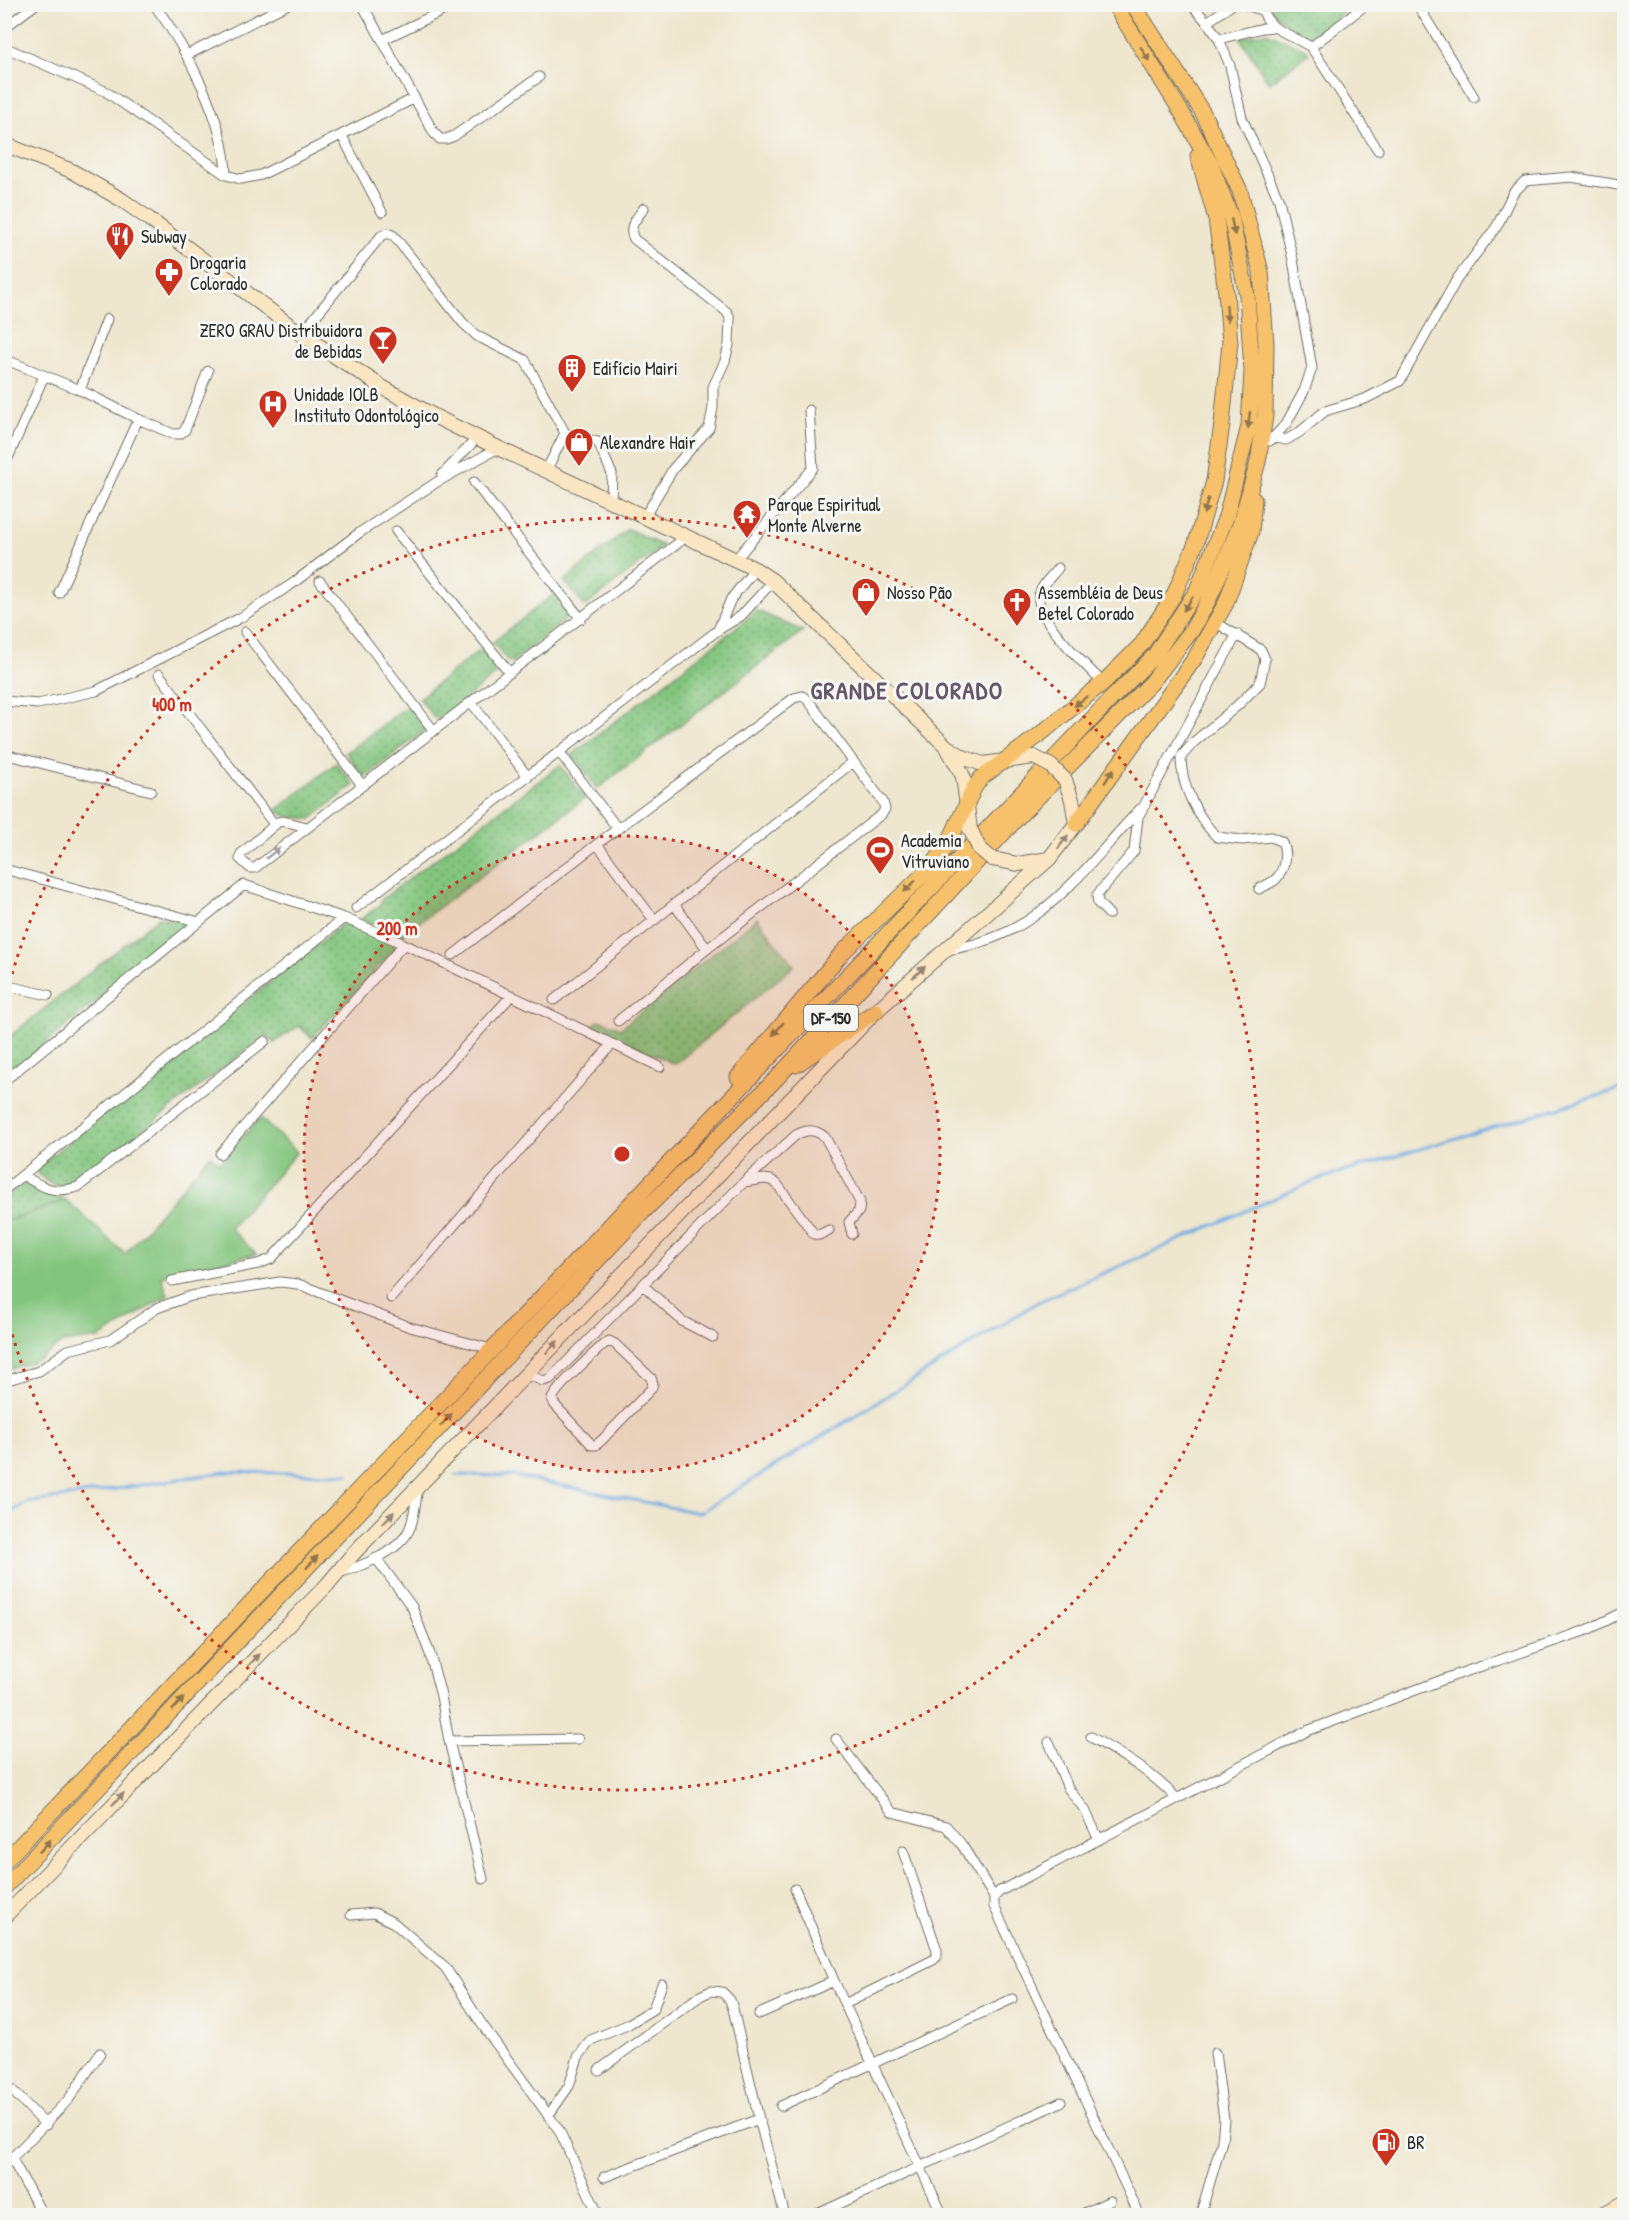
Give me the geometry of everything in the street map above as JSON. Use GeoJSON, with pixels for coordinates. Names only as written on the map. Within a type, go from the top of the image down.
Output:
{"type":"FeatureCollection","features":[{"type":"Feature","properties":{"kind":"main road","name":"DF-150"},"geometry":{"type":"LineString","coordinates":[[4,1862],[1109,700],[1154,656],[1197,590],[1226,517],[1249,426],[1252,371],[1247,295],[1231,217],[1211,165],[1182,113],[1114,4]]}},
{"type":"Feature","properties":{"kind":"main road","name":"DF-150"},"geometry":{"type":"LineString","coordinates":[[4,1888],[642,1212],[776,1079],[1022,813],[1152,682],[1192,630],[1210,597],[1240,525],[1259,456],[1265,416],[1266,344],[1261,272],[1239,191],[1203,113],[1136,6]]}},
{"type":"Feature","properties":{"kind":"main road"},"geometry":{"type":"LineString","coordinates":[[670,1161],[842,953],[933,865],[949,842],[981,778],[1038,736],[1102,683],[1142,644],[1174,595],[1196,543],[1214,481],[1230,343],[1216,219],[1196,149],[1182,113]]}},
{"type":"Feature","properties":{"kind":"main road"},"geometry":{"type":"LineString","coordinates":[[1076,824],[1195,658],[1226,603],[1251,532],[1259,456]]}},
{"type":"Feature","properties":{"kind":"main road"},"geometry":{"type":"LineString","coordinates":[[776,1079],[876,1011]]}},
{"type":"Feature","properties":{"kind":"street"},"geometry":{"type":"LineString","coordinates":[[4,28],[36,4]]}},
{"type":"Feature","properties":{"kind":"street"},"geometry":{"type":"LineString","coordinates":[[154,4],[174,31],[211,110],[226,161],[226,175]]}},
{"type":"Feature","properties":{"kind":"street"},"geometry":{"type":"LineString","coordinates":[[186,55],[288,4]]}},
{"type":"Feature","properties":{"kind":"street"},"geometry":{"type":"LineString","coordinates":[[362,4],[434,133],[440,139],[446,139],[539,76]]}},
{"type":"Feature","properties":{"kind":"street"},"geometry":{"type":"LineString","coordinates":[[382,40],[457,4]]}},
{"type":"Feature","properties":{"kind":"street"},"geometry":{"type":"LineString","coordinates":[[1191,4],[1219,39],[1230,66],[1242,118],[1279,200],[1293,260],[1312,368],[1304,391],[1286,424],[1259,456]]}},
{"type":"Feature","properties":{"kind":"street"},"geometry":{"type":"LineString","coordinates":[[1243,4],[1260,7],[1274,27],[1311,47],[1377,150]]}},
{"type":"Feature","properties":{"kind":"street"},"geometry":{"type":"LineString","coordinates":[[1311,47],[1367,4]]}},
{"type":"Feature","properties":{"kind":"street"},"geometry":{"type":"LineString","coordinates":[[1417,4],[1474,97]]}},
{"type":"Feature","properties":{"kind":"street"},"geometry":{"type":"LineString","coordinates":[[1207,22],[1234,5]]}},
{"type":"Feature","properties":{"kind":"street"},"geometry":{"type":"LineString","coordinates":[[1219,39],[1274,27]]}},
{"type":"Feature","properties":{"kind":"street"},"geometry":{"type":"LineString","coordinates":[[4,47],[105,91],[226,175],[241,179],[261,175],[415,98]]}},
{"type":"Feature","properties":{"kind":"street"},"geometry":{"type":"LineString","coordinates":[[342,136],[382,212]]}},
{"type":"Feature","properties":{"kind":"street"},"geometry":{"type":"LineString","coordinates":[[4,144],[72,171],[122,200],[301,334],[382,387],[498,448],[547,469],[755,569],[773,581],[947,747],[974,762],[983,764],[1034,757],[1051,766],[1065,780],[1072,800],[1076,824],[1049,860],[943,950],[876,1011],[4,1917]]}},
{"type":"Feature","properties":{"kind":"street"},"geometry":{"type":"LineString","coordinates":[[1273,438],[1286,440],[1300,432],[1325,411],[1365,399],[1400,381],[1457,279],[1497,226],[1513,193],[1526,181],[1571,177],[1624,186]]}},
{"type":"Feature","properties":{"kind":"street"},"geometry":{"type":"LineString","coordinates":[[644,208],[631,227],[630,231],[634,239],[727,312],[730,328],[725,361],[713,387],[713,408],[709,428],[673,469],[645,516]]}},
{"type":"Feature","properties":{"kind":"street"},"geometry":{"type":"LineString","coordinates":[[301,334],[381,236],[387,233],[394,236],[463,323],[477,336],[525,360],[565,433],[598,442],[612,474],[610,500]]}},
{"type":"Feature","properties":{"kind":"street"},"geometry":{"type":"LineString","coordinates":[[80,390],[107,319]]}},
{"type":"Feature","properties":{"kind":"street"},"geometry":{"type":"LineString","coordinates":[[4,358],[80,390],[173,434],[180,434],[185,430],[208,371]]}},
{"type":"Feature","properties":{"kind":"street"},"geometry":{"type":"LineString","coordinates":[[4,467],[44,376]]}},
{"type":"Feature","properties":{"kind":"street"},"geometry":{"type":"LineString","coordinates":[[736,559],[813,468],[809,410]]}},
{"type":"Feature","properties":{"kind":"street"},"geometry":{"type":"LineString","coordinates":[[59,593],[138,419]]}},
{"type":"Feature","properties":{"kind":"street"},"geometry":{"type":"LineString","coordinates":[[547,469],[565,433]]}},
{"type":"Feature","properties":{"kind":"street"},"geometry":{"type":"LineString","coordinates":[[437,482],[477,437]]}},
{"type":"Feature","properties":{"kind":"street"},"geometry":{"type":"LineString","coordinates":[[4,701],[38,704],[96,691],[209,634],[240,618],[292,584],[358,533],[437,482],[498,448]]}},
{"type":"Feature","properties":{"kind":"street"},"geometry":{"type":"LineString","coordinates":[[474,482],[581,619]]}},
{"type":"Feature","properties":{"kind":"street"},"geometry":{"type":"LineString","coordinates":[[396,531],[510,673]]}},
{"type":"Feature","properties":{"kind":"street"},"geometry":{"type":"LineString","coordinates":[[307,827],[283,821],[274,824],[241,854],[241,861],[250,868],[255,868],[686,537]]}},
{"type":"Feature","properties":{"kind":"street"},"geometry":{"type":"LineString","coordinates":[[1058,568],[1043,587],[1039,597],[1042,612],[1057,633],[1102,683]]}},
{"type":"Feature","properties":{"kind":"street"},"geometry":{"type":"LineString","coordinates":[[718,630],[731,599],[755,569]]}},
{"type":"Feature","properties":{"kind":"street"},"geometry":{"type":"LineString","coordinates":[[320,581],[434,731]]}},
{"type":"Feature","properties":{"kind":"street"},"geometry":{"type":"LineString","coordinates":[[356,908],[718,630],[741,616],[773,581]]}},
{"type":"Feature","properties":{"kind":"street"},"geometry":{"type":"LineString","coordinates":[[1215,622],[1261,650],[1264,659],[1260,683],[1194,742],[1181,757],[1181,769],[1189,794],[1207,827],[1217,837],[1242,840],[1271,837],[1282,842],[1285,848],[1285,864],[1276,879],[1258,889]]}},
{"type":"Feature","properties":{"kind":"street"},"geometry":{"type":"LineString","coordinates":[[246,633],[362,785]]}},
{"type":"Feature","properties":{"kind":"street"},"geometry":{"type":"LineString","coordinates":[[1109,914],[1098,903],[1097,895],[1134,851],[1138,817],[1237,634]]}},
{"type":"Feature","properties":{"kind":"street"},"geometry":{"type":"LineString","coordinates":[[159,674],[274,824]]}},
{"type":"Feature","properties":{"kind":"street"},"geometry":{"type":"LineString","coordinates":[[453,954],[794,698],[802,696],[883,802],[885,809],[882,814],[707,949],[618,1022]]}},
{"type":"Feature","properties":{"kind":"street"},"geometry":{"type":"LineString","coordinates":[[471,702],[528,777]]}},
{"type":"Feature","properties":{"kind":"street"},"geometry":{"type":"LineString","coordinates":[[947,747],[963,776],[970,829],[979,848],[992,859],[1018,864],[1049,860]]}},
{"type":"Feature","properties":{"kind":"street"},"geometry":{"type":"LineString","coordinates":[[560,753],[618,829]]}},
{"type":"Feature","properties":{"kind":"street"},"geometry":{"type":"LineString","coordinates":[[4,754],[151,791]]}},
{"type":"Feature","properties":{"kind":"street"},"geometry":{"type":"LineString","coordinates":[[554,1000],[853,762]]}},
{"type":"Feature","properties":{"kind":"street"},"geometry":{"type":"LineString","coordinates":[[943,950],[973,946],[1013,930],[1048,907],[1077,880],[1146,802]]}},
{"type":"Feature","properties":{"kind":"street"},"geometry":{"type":"LineString","coordinates":[[597,844],[654,920]]}},
{"type":"Feature","properties":{"kind":"street"},"geometry":{"type":"LineString","coordinates":[[4,870],[199,922]]}},
{"type":"Feature","properties":{"kind":"street"},"geometry":{"type":"LineString","coordinates":[[4,1081],[244,885],[344,918],[404,944],[660,1066]]}},
{"type":"Feature","properties":{"kind":"street"},"geometry":{"type":"LineString","coordinates":[[674,904],[707,949]]}},
{"type":"Feature","properties":{"kind":"street"},"geometry":{"type":"LineString","coordinates":[[4,1190],[344,918]]}},
{"type":"Feature","properties":{"kind":"street"},"geometry":{"type":"LineString","coordinates":[[220,1154],[404,944]]}},
{"type":"Feature","properties":{"kind":"street"},"geometry":{"type":"LineString","coordinates":[[4,985],[48,995]]}},
{"type":"Feature","properties":{"kind":"street"},"geometry":{"type":"LineString","coordinates":[[172,1281],[258,1264],[271,1259],[512,995]]}},
{"type":"Feature","properties":{"kind":"street"},"geometry":{"type":"LineString","coordinates":[[22,1175],[52,1190],[63,1191],[78,1187],[265,1041]]}},
{"type":"Feature","properties":{"kind":"street"},"geometry":{"type":"LineString","coordinates":[[392,1298],[612,1044]]}},
{"type":"Feature","properties":{"kind":"street"},"geometry":{"type":"LineString","coordinates":[[526,1374],[543,1382],[550,1379],[744,1182],[804,1130],[818,1132],[825,1137],[860,1202],[859,1211],[849,1222],[852,1234]]}},
{"type":"Feature","properties":{"kind":"street"},"geometry":{"type":"LineString","coordinates":[[744,1182],[771,1180],[777,1184],[814,1234],[819,1235],[830,1230]]}},
{"type":"Feature","properties":{"kind":"street"},"geometry":{"type":"LineString","coordinates":[[4,1381],[39,1371],[68,1350],[110,1341],[157,1308],[191,1296],[280,1282],[298,1284],[410,1327],[491,1349]]}},
{"type":"Feature","properties":{"kind":"street"},"geometry":{"type":"LineString","coordinates":[[643,1285],[682,1321],[713,1337]]}},
{"type":"Feature","properties":{"kind":"street"},"geometry":{"type":"LineString","coordinates":[[609,1341],[615,1344],[652,1381],[651,1389],[596,1445],[589,1443],[553,1402],[555,1394],[578,1370],[609,1341]]}},
{"type":"Feature","properties":{"kind":"street"},"geometry":{"type":"LineString","coordinates":[[568,1361],[578,1370]]}},
{"type":"Feature","properties":{"kind":"street"},"geometry":{"type":"LineString","coordinates":[[336,1574],[376,1558],[401,1541],[409,1531],[419,1486]]}},
{"type":"Feature","properties":{"kind":"street"},"geometry":{"type":"LineString","coordinates":[[376,1558],[387,1576],[402,1591],[421,1628],[441,1696],[448,1741],[483,1879]]}},
{"type":"Feature","properties":{"kind":"street"},"geometry":{"type":"LineString","coordinates":[[993,1897],[1000,1891],[1307,1731],[1450,1677],[1587,1630],[1624,1612]]}},
{"type":"Feature","properties":{"kind":"street"},"geometry":{"type":"LineString","coordinates":[[1091,1737],[1162,1782],[1177,1799]]}},
{"type":"Feature","properties":{"kind":"street"},"geometry":{"type":"LineString","coordinates":[[448,1741],[578,1739]]}},
{"type":"Feature","properties":{"kind":"street"},"geometry":{"type":"LineString","coordinates":[[836,1739],[892,1812],[946,1826],[962,1845],[993,1897],[994,1906],[1032,1989],[1140,2216]]}},
{"type":"Feature","properties":{"kind":"street"},"geometry":{"type":"LineString","coordinates":[[1049,1742],[1068,1788],[1085,1810],[1099,1840]]}},
{"type":"Feature","properties":{"kind":"street"},"geometry":{"type":"LineString","coordinates":[[845,2004],[937,1956],[937,1950],[903,1851]]}},
{"type":"Feature","properties":{"kind":"street"},"geometry":{"type":"LineString","coordinates":[[795,1889],[834,1981],[943,2216]]}},
{"type":"Feature","properties":{"kind":"street"},"geometry":{"type":"LineString","coordinates":[[351,1915],[374,1913],[394,1923],[445,1966],[481,2023],[559,2130],[599,2216]]}},
{"type":"Feature","properties":{"kind":"street"},"geometry":{"type":"LineString","coordinates":[[759,2014],[834,1981]]}},
{"type":"Feature","properties":{"kind":"street"},"geometry":{"type":"LineString","coordinates":[[548,2116],[569,2086],[578,2057],[591,2040],[627,2025],[653,2009],[662,1984]]}},
{"type":"Feature","properties":{"kind":"street"},"geometry":{"type":"LineString","coordinates":[[600,2070],[700,1996],[711,1991],[722,1992],[730,2000],[733,2009],[785,2216]]}},
{"type":"Feature","properties":{"kind":"street"},"geometry":{"type":"LineString","coordinates":[[781,2106],[1012,2000]]}},
{"type":"Feature","properties":{"kind":"street"},"geometry":{"type":"LineString","coordinates":[[43,2216],[8,2162],[69,2100],[100,2053]]}},
{"type":"Feature","properties":{"kind":"street"},"geometry":{"type":"LineString","coordinates":[[1200,2216],[1222,2141],[1224,2119],[1215,2053]]}},
{"type":"Feature","properties":{"kind":"street"},"geometry":{"type":"LineString","coordinates":[[4,2082],[46,2125]]}},
{"type":"Feature","properties":{"kind":"street"},"geometry":{"type":"LineString","coordinates":[[813,2216],[1061,2102]]}},
{"type":"Feature","properties":{"kind":"street"},"geometry":{"type":"LineString","coordinates":[[604,2177],[759,2119]]}},
{"type":"Feature","properties":{"kind":"street"},"geometry":{"type":"LineString","coordinates":[[1078,2216],[1110,2201]]}},
{"type":"Feature","properties":{"kind":"street"},"geometry":{"type":"LineString","coordinates":[[1599,2216],[1624,2203]]}},
{"type":"Feature","properties":{"kind":"green space"},"geometry":{"type":"Polygon","coordinates":[[[1266,5],[1354,5],[1311,36],[1306,37],[1285,23],[1266,5]]]}},
{"type":"Feature","properties":{"kind":"green space"},"geometry":{"type":"Polygon","coordinates":[[[1266,32],[1306,49],[1309,53],[1269,83],[1240,38],[1266,32]]]}},
{"type":"Feature","properties":{"kind":"green space"},"geometry":{"type":"Polygon","coordinates":[[[628,529],[663,546],[584,605],[564,581],[628,529]]]}},
{"type":"Feature","properties":{"kind":"green space"},"geometry":{"type":"Polygon","coordinates":[[[555,593],[571,611],[571,615],[512,662],[508,661],[493,642],[555,593]]]}},
{"type":"Feature","properties":{"kind":"green space"},"geometry":{"type":"Polygon","coordinates":[[[755,610],[803,631],[597,789],[572,755],[747,619],[755,610]]]}},
{"type":"Feature","properties":{"kind":"green space"},"geometry":{"type":"Polygon","coordinates":[[[481,649],[497,668],[497,673],[440,719],[434,718],[419,698],[481,649]]]}},
{"type":"Feature","properties":{"kind":"green space"},"geometry":{"type":"Polygon","coordinates":[[[409,705],[425,727],[424,731],[367,776],[362,775],[346,753],[409,705]]]}},
{"type":"Feature","properties":{"kind":"green space"},"geometry":{"type":"Polygon","coordinates":[[[336,763],[354,785],[311,819],[289,817],[275,811],[336,763]]]}},
{"type":"Feature","properties":{"kind":"green space"},"geometry":{"type":"Polygon","coordinates":[[[560,765],[585,798],[401,938],[361,919],[380,905],[382,899],[560,765]]]}},
{"type":"Feature","properties":{"kind":"green space"},"geometry":{"type":"Polygon","coordinates":[[[159,917],[183,921],[186,923],[186,928],[5,1076],[5,1040],[159,917]]]}},
{"type":"Feature","properties":{"kind":"green space"},"geometry":{"type":"Polygon","coordinates":[[[757,918],[794,966],[675,1064],[592,1026],[600,1020],[621,1028],[757,918]]]}},
{"type":"Feature","properties":{"kind":"green space"},"geometry":{"type":"Polygon","coordinates":[[[343,924],[397,947],[312,1038],[299,1026],[274,1043],[266,1035],[74,1183],[62,1186],[53,1185],[38,1173],[37,1167],[343,924]]]}},
{"type":"Feature","properties":{"kind":"green space"},"geometry":{"type":"Polygon","coordinates":[[[260,1118],[297,1152],[230,1228],[256,1254],[161,1276],[168,1295],[100,1338],[62,1343],[40,1359],[5,1371],[5,1222],[66,1200],[125,1254],[210,1155],[220,1163],[260,1118]]]}},
{"type":"Feature","properties":{"kind":"green space"},"geometry":{"type":"Polygon","coordinates":[[[29,1184],[66,1200],[5,1222],[5,1193],[13,1186],[29,1184]]]}},
{"type":"Feature","properties":{"kind":"waterway"},"geometry":{"type":"LineString","coordinates":[[455,1475],[514,1476],[699,1513],[1038,1302],[1316,1180],[1624,1088]]}},
{"type":"Feature","properties":{"kind":"waterway"},"geometry":{"type":"LineString","coordinates":[[4,1516],[27,1503],[224,1472],[348,1474]]}},
{"type":"Feature","properties":{"kind":"place","name":"Subway"},"geometry":{"type":"Point","coordinates":[120,262]}},
{"type":"Feature","properties":{"kind":"place","name":"Drogaria Colorado"},"geometry":{"type":"Point","coordinates":[169,298]}},
{"type":"Feature","properties":{"kind":"place","name":"ZERO GRAU Distribuidora de Bebidas"},"geometry":{"type":"Point","coordinates":[383,366]}},
{"type":"Feature","properties":{"kind":"place","name":"Edifício Mairi"},"geometry":{"type":"Point","coordinates":[572,394]}},
{"type":"Feature","properties":{"kind":"place","name":"Unidade IOLB Instituto Odontológico"},"geometry":{"type":"Point","coordinates":[273,430]}},
{"type":"Feature","properties":{"kind":"place","name":"Alexandre Hair"},"geometry":{"type":"Point","coordinates":[579,468]}},
{"type":"Feature","properties":{"kind":"place","name":"Parque Espiritual Monte Alverne"},"geometry":{"type":"Point","coordinates":[747,540]}},
{"type":"Feature","properties":{"kind":"place","name":"Nosso Pão"},"geometry":{"type":"Point","coordinates":[866,618]}},
{"type":"Feature","properties":{"kind":"place","name":"Assembléia de Deus Betel Colorado"},"geometry":{"type":"Point","coordinates":[1017,628]}},
{"type":"Feature","properties":{"kind":"place","name":"Academia Vitruviano"},"geometry":{"type":"Point","coordinates":[880,876]}},
{"type":"Feature","properties":{"kind":"place","name":"BR"},"geometry":{"type":"Point","coordinates":[1386,2168]}},
{"type":"Feature","properties":{"kind":"district","name":"GRANDE COLORADO"},"geometry":{"type":"Point","coordinates":[907,690]}}]}
